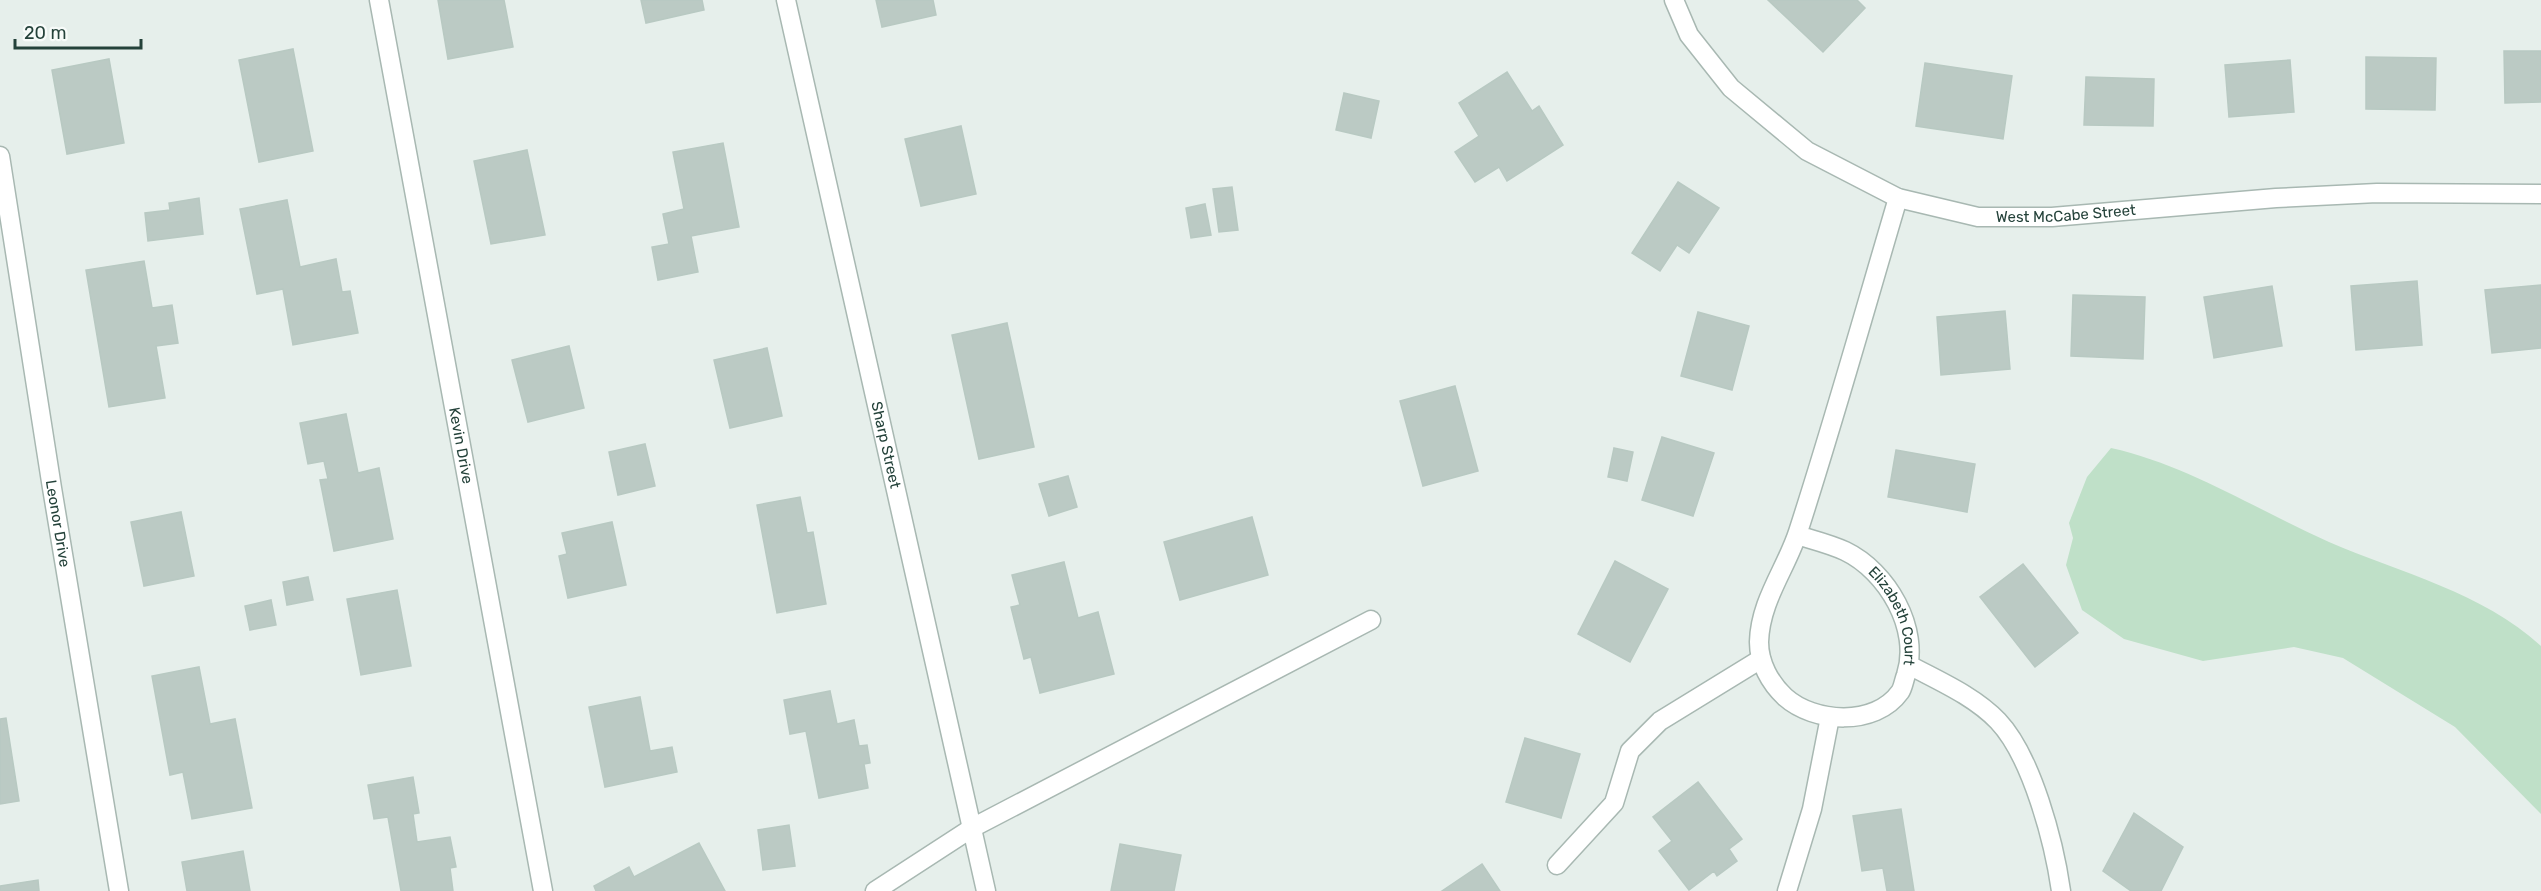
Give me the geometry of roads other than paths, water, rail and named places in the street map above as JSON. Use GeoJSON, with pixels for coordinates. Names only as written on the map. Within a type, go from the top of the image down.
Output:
{"type":"FeatureCollection","features":[{"type":"Feature","properties":{"kind":"street","name":"Kevin Drive"},"geometry":{"type":"LineString","coordinates":[[379,0],[543,891]]}},
{"type":"Feature","properties":{"kind":"street","name":"Sharp Street"},"geometry":{"type":"LineString","coordinates":[[786,0],[986,891]]}},
{"type":"Feature","properties":{"kind":"street","name":"West McCabe Street"},"geometry":{"type":"LineString","coordinates":[[1674,0],[1689,35],[1731,88],[1807,151],[1898,198],[1978,217],[2052,217],[2332,196],[2541,194]]}},
{"type":"Feature","properties":{"kind":"street","name":"Leonor Drive"},"geometry":{"type":"LineString","coordinates":[[0,156],[51,488],[119,891]]}},
{"type":"Feature","properties":{"kind":"street","name":"Elizabeth Court"},"geometry":{"type":"LineString","coordinates":[[1797,535],[1845,551],[1876,575],[1888,590],[1906,626],[1909,665],[1900,691],[1883,706],[1859,716],[1830,717],[1804,710],[1779,692],[1768,676],[1761,658],[1759,643],[1763,610],[1797,535],[1898,198]]}},
{"type":"Feature","properties":{"kind":"street"},"geometry":{"type":"LineString","coordinates":[[875,891],[972,828],[1371,620]]}},
{"type":"Feature","properties":{"kind":"street"},"geometry":{"type":"LineString","coordinates":[[1557,865],[1614,803],[1630,751],[1660,721],[1761,658]]}},
{"type":"Feature","properties":{"kind":"street"},"geometry":{"type":"LineString","coordinates":[[1909,665],[1966,695],[1998,721],[2020,753],[2041,805],[2061,891]]}},
{"type":"Feature","properties":{"kind":"street"},"geometry":{"type":"LineString","coordinates":[[1787,891],[1812,809],[1830,717]]}}]}
